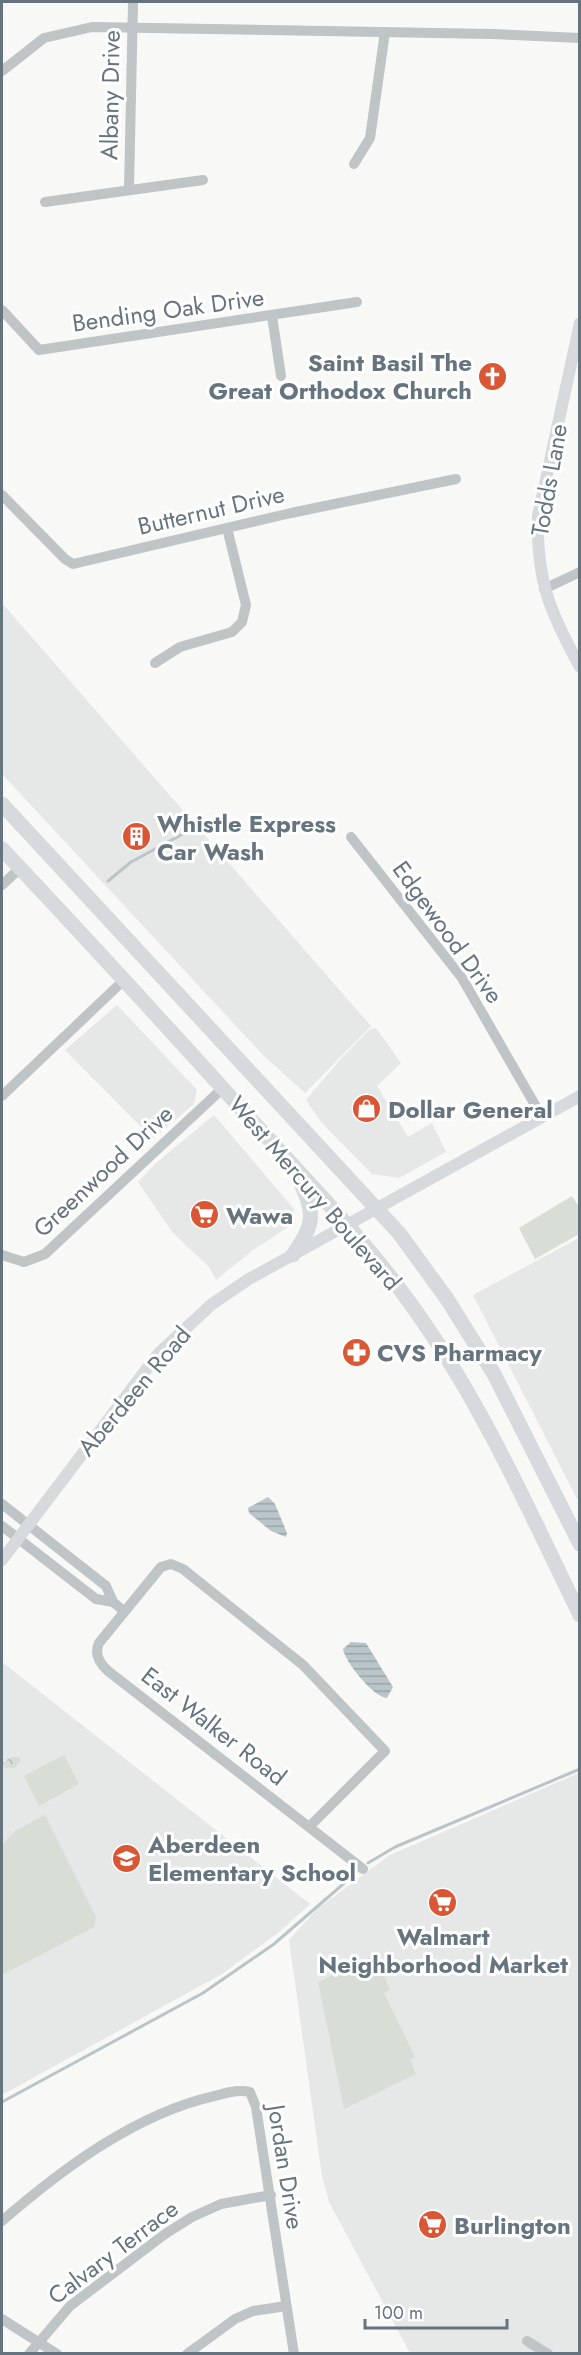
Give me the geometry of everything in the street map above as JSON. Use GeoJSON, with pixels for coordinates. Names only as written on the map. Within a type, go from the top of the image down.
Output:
{"type":"FeatureCollection","features":[{"type":"Feature","properties":{"kind":"highway","name":"West Mercury Boulevard"},"geometry":{"type":"LineString","coordinates":[[2,804],[377,1209],[427,1271],[479,1347],[505,1393],[579,1544]]}},
{"type":"Feature","properties":{"kind":"highway","name":"West Mercury Boulevard"},"geometry":{"type":"LineString","coordinates":[[2,849],[348,1225],[405,1296],[469,1394],[511,1472],[579,1615]]}},
{"type":"Feature","properties":{"kind":"highway"},"geometry":{"type":"LineString","coordinates":[[293,1165],[313,1217],[309,1230],[293,1255]]}},
{"type":"Feature","properties":{"kind":"main road","name":"Todds Lane"},"geometry":{"type":"LineString","coordinates":[[579,323],[538,516],[539,571],[558,627],[579,667]]}},
{"type":"Feature","properties":{"kind":"main road","name":"Aberdeen Road"},"geometry":{"type":"LineString","coordinates":[[2,1560],[140,1377],[175,1336],[223,1296],[579,1096]]}},
{"type":"Feature","properties":{"kind":"street","name":"Albany Drive"},"geometry":{"type":"LineString","coordinates":[[129,189],[133,2]]}},
{"type":"Feature","properties":{"kind":"street"},"geometry":{"type":"LineString","coordinates":[[2,71],[44,38],[92,27],[556,35],[579,38]]}},
{"type":"Feature","properties":{"kind":"street"},"geometry":{"type":"LineString","coordinates":[[354,164],[370,138],[385,32]]}},
{"type":"Feature","properties":{"kind":"street"},"geometry":{"type":"LineString","coordinates":[[45,202],[203,180]]}},
{"type":"Feature","properties":{"kind":"street","name":"Bending Oak Drive"},"geometry":{"type":"LineString","coordinates":[[2,310],[39,350],[357,302]]}},
{"type":"Feature","properties":{"kind":"street"},"geometry":{"type":"LineString","coordinates":[[272,316],[281,376]]}},
{"type":"Feature","properties":{"kind":"street","name":"Butternut Drive"},"geometry":{"type":"LineString","coordinates":[[2,495],[65,559],[73,564],[456,479]]}},
{"type":"Feature","properties":{"kind":"street"},"geometry":{"type":"LineString","coordinates":[[156,663],[180,647],[232,632],[242,622],[246,604],[227,528]]}},
{"type":"Feature","properties":{"kind":"street"},"geometry":{"type":"LineString","coordinates":[[544,589],[579,572]]}},
{"type":"Feature","properties":{"kind":"street","name":"Edgewood Drive"},"geometry":{"type":"LineString","coordinates":[[351,837],[462,978],[542,1117]]}},
{"type":"Feature","properties":{"kind":"street"},"geometry":{"type":"LineString","coordinates":[[2,885],[20,868]]}},
{"type":"Feature","properties":{"kind":"street"},"geometry":{"type":"LineString","coordinates":[[2,1096],[124,980]]}},
{"type":"Feature","properties":{"kind":"street","name":"Greenwood Drive"},"geometry":{"type":"LineString","coordinates":[[2,1255],[24,1262],[45,1254],[223,1088]]}},
{"type":"Feature","properties":{"kind":"street"},"geometry":{"type":"LineString","coordinates":[[2,1504],[106,1587],[113,1602],[124,1611]]}},
{"type":"Feature","properties":{"kind":"street"},"geometry":{"type":"LineString","coordinates":[[2,1526],[96,1599],[113,1602]]}},
{"type":"Feature","properties":{"kind":"street","name":"East Walker Road"},"geometry":{"type":"LineString","coordinates":[[309,1827],[385,1751],[294,1657],[179,1568],[167,1564],[158,1569],[98,1646],[97,1657],[102,1665],[309,1827],[363,1869]]}},
{"type":"Feature","properties":{"kind":"street","name":"Jordan Drive"},"geometry":{"type":"LineString","coordinates":[[2,2221],[114,2137],[148,2119],[201,2099],[243,2090],[250,2092],[255,2098],[294,2354]]}},
{"type":"Feature","properties":{"kind":"street","name":"Calvary Terrace"},"geometry":{"type":"LineString","coordinates":[[29,2354],[70,2306],[192,2217],[221,2204],[271,2195]]}},
{"type":"Feature","properties":{"kind":"street"},"geometry":{"type":"LineString","coordinates":[[188,2354],[235,2319],[253,2311],[286,2306]]}},
{"type":"Feature","properties":{"kind":"street"},"geometry":{"type":"LineString","coordinates":[[2,2319],[57,2354]]}},
{"type":"Feature","properties":{"kind":"street"},"geometry":{"type":"LineString","coordinates":[[527,2341],[548,2354]]}},
{"type":"Feature","properties":{"kind":"shaded area"},"geometry":{"type":"Polygon","coordinates":[[[2,603],[371,1026],[305,1093],[262,1054],[2,774],[2,603]]]}},
{"type":"Feature","properties":{"kind":"shaded area"},"geometry":{"type":"Polygon","coordinates":[[[117,1005],[197,1090],[194,1104],[153,1139],[65,1050],[117,1005]]]}},
{"type":"Feature","properties":{"kind":"shaded area"},"geometry":{"type":"Polygon","coordinates":[[[376,1028],[401,1063],[377,1086],[408,1137],[432,1123],[446,1152],[399,1178],[372,1174],[321,1122],[306,1100],[369,1030],[376,1028]]]}},
{"type":"Feature","properties":{"kind":"shaded area"},"geometry":{"type":"Polygon","coordinates":[[[214,1115],[294,1209],[291,1225],[252,1251],[216,1280],[209,1267],[173,1233],[138,1182],[155,1164],[214,1115]]]}},
{"type":"Feature","properties":{"kind":"shaded area"},"geometry":{"type":"Polygon","coordinates":[[[579,1238],[579,1503],[473,1295],[579,1238]]]}},
{"type":"Feature","properties":{"kind":"shaded area"},"geometry":{"type":"Polygon","coordinates":[[[268,1497],[275,1504],[287,1533],[286,1537],[271,1531],[249,1513],[248,1508],[268,1497]]]}},
{"type":"Feature","properties":{"kind":"shaded area"},"geometry":{"type":"Polygon","coordinates":[[[351,1642],[366,1643],[393,1687],[387,1698],[368,1686],[349,1662],[343,1649],[351,1642]]]}},
{"type":"Feature","properties":{"kind":"shaded area","name":"Aberdeen Elementary School"},"geometry":{"type":"Polygon","coordinates":[[[2,1662],[310,1904],[278,1933],[222,1974],[2,2095],[2,1662]]]}},
{"type":"Feature","properties":{"kind":"shaded area"},"geometry":{"type":"Polygon","coordinates":[[[579,1773],[579,2353],[410,2353],[329,2202],[322,2176],[289,1940],[317,1909],[390,1855],[579,1773]]]}},
{"type":"Feature","properties":{"kind":"green space"},"geometry":{"type":"Polygon","coordinates":[[[572,1196],[579,1207],[579,1234],[535,1259],[519,1228],[572,1196]]]}},
{"type":"Feature","properties":{"kind":"green space"},"geometry":{"type":"Polygon","coordinates":[[[64,1755],[79,1784],[39,1806],[24,1776],[64,1755]]]}},
{"type":"Feature","properties":{"kind":"green space"},"geometry":{"type":"Polygon","coordinates":[[[11,1757],[19,1757],[21,1760],[15,1768],[4,1768],[3,1763],[11,1757]]]}},
{"type":"Feature","properties":{"kind":"green space"},"geometry":{"type":"Polygon","coordinates":[[[45,1815],[96,1917],[94,1927],[2,1975],[2,1845],[15,1831],[45,1815]]]}},
{"type":"Feature","properties":{"kind":"green space"},"geometry":{"type":"Polygon","coordinates":[[[374,1955],[390,1989],[384,1993],[415,2057],[410,2060],[416,2074],[344,2109],[318,1982],[374,1955]]]}},
{"type":"Feature","properties":{"kind":"waterway"},"geometry":{"type":"LineString","coordinates":[[108,881],[131,862],[192,829]]}},
{"type":"Feature","properties":{"kind":"waterway"},"geometry":{"type":"LineString","coordinates":[[368,1863],[395,1847],[580,1769]]}},
{"type":"Feature","properties":{"kind":"waterway"},"geometry":{"type":"LineString","coordinates":[[2,2102],[203,1993],[274,1944],[356,1873]]}},
{"type":"Feature","properties":{"kind":"place","name":"Saint Basil The Great Orthodox Church"},"geometry":{"type":"Point","coordinates":[493,376]}},
{"type":"Feature","properties":{"kind":"place","name":"Whistle Express Car Wash"},"geometry":{"type":"Point","coordinates":[136,837]}},
{"type":"Feature","properties":{"kind":"place","name":"Dollar General"},"geometry":{"type":"Point","coordinates":[367,1109]}},
{"type":"Feature","properties":{"kind":"place","name":"Wawa"},"geometry":{"type":"Point","coordinates":[205,1215]}},
{"type":"Feature","properties":{"kind":"place","name":"CVS Pharmacy"},"geometry":{"type":"Point","coordinates":[356,1352]}},
{"type":"Feature","properties":{"kind":"place","name":"Aberdeen Elementary School"},"geometry":{"type":"Point","coordinates":[127,1858]}},
{"type":"Feature","properties":{"kind":"place","name":"Walmart Neighborhood Market"},"geometry":{"type":"Point","coordinates":[443,1903]}},
{"type":"Feature","properties":{"kind":"place","name":"Burlington"},"geometry":{"type":"Point","coordinates":[433,2225]}}]}
